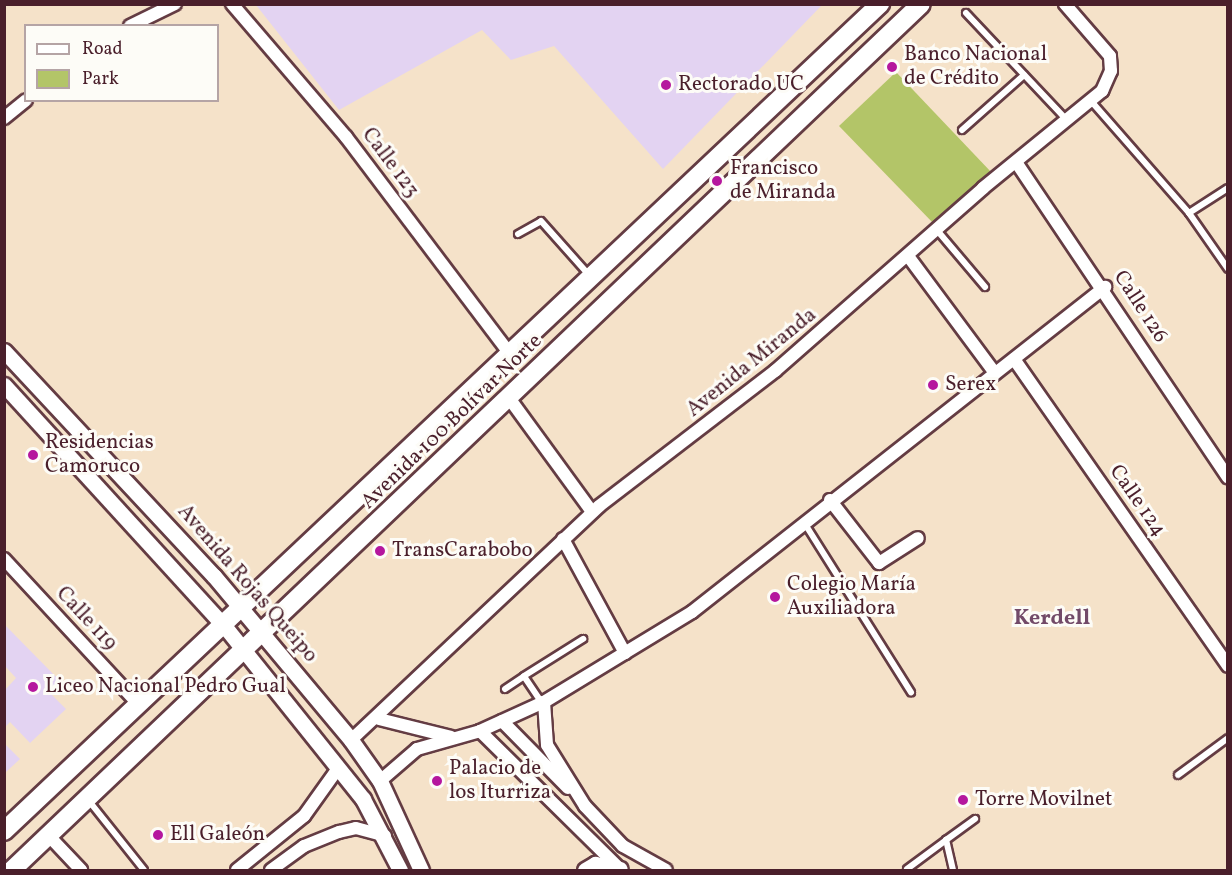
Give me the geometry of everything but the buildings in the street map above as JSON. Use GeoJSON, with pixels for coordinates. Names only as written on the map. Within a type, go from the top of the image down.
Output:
{"type":"FeatureCollection","features":[{"type":"Feature","properties":{"kind":"main road","name":"Avenida 100 Bolívar Norte"},"geometry":{"type":"LineString","coordinates":[[4,831],[226,628],[508,351],[880,4]]}},
{"type":"Feature","properties":{"kind":"main road","name":"Avenida 100 Bolívar Norte"},"geometry":{"type":"LineString","coordinates":[[12,870],[264,635],[921,4]]}},
{"type":"Feature","properties":{"kind":"street"},"geometry":{"type":"LineString","coordinates":[[134,24],[175,4]]}},
{"type":"Feature","properties":{"kind":"street","name":"Calle 123"},"geometry":{"type":"LineString","coordinates":[[232,4],[346,137],[508,351]]}},
{"type":"Feature","properties":{"kind":"street","name":"Avenida Miranda"},"geometry":{"type":"LineString","coordinates":[[351,740],[379,718],[591,513],[775,371],[936,229],[1091,101],[1111,71],[1110,57],[1065,4]]}},
{"type":"Feature","properties":{"kind":"street"},"geometry":{"type":"LineString","coordinates":[[4,118],[24,102]]}},
{"type":"Feature","properties":{"kind":"street","name":"Calle 126"},"geometry":{"type":"LineString","coordinates":[[1016,162],[1105,287],[1227,474]]}},
{"type":"Feature","properties":{"kind":"street"},"geometry":{"type":"LineString","coordinates":[[908,256],[995,373]]}},
{"type":"Feature","properties":{"kind":"street"},"geometry":{"type":"LineString","coordinates":[[380,781],[417,749],[451,737],[480,731],[543,702],[692,612],[803,521],[1105,287]]}},
{"type":"Feature","properties":{"kind":"street","name":"Avenida Rojas Queipo"},"geometry":{"type":"LineString","coordinates":[[4,351],[244,610],[351,740],[380,781],[421,870]]}},
{"type":"Feature","properties":{"kind":"street","name":"Calle 124"},"geometry":{"type":"LineString","coordinates":[[1014,358],[1227,666]]}},
{"type":"Feature","properties":{"kind":"street"},"geometry":{"type":"LineString","coordinates":[[4,385],[226,628],[339,767],[385,836],[400,870]]}},
{"type":"Feature","properties":{"kind":"street"},"geometry":{"type":"LineString","coordinates":[[509,398],[591,513]]}},
{"type":"Feature","properties":{"kind":"street"},"geometry":{"type":"LineString","coordinates":[[830,500],[879,563],[918,538]]}},
{"type":"Feature","properties":{"kind":"street"},"geometry":{"type":"LineString","coordinates":[[563,539],[625,653]]}},
{"type":"Feature","properties":{"kind":"street","name":"Calle 119"},"geometry":{"type":"LineString","coordinates":[[4,559],[140,706]]}},
{"type":"Feature","properties":{"kind":"street"},"geometry":{"type":"LineString","coordinates":[[543,702],[547,745],[585,806]]}},
{"type":"Feature","properties":{"kind":"street"},"geometry":{"type":"LineString","coordinates":[[379,718],[451,737]]}},
{"type":"Feature","properties":{"kind":"street"},"geometry":{"type":"LineString","coordinates":[[502,721],[623,846],[666,870]]}},
{"type":"Feature","properties":{"kind":"street"},"geometry":{"type":"LineString","coordinates":[[480,731],[621,870]]}},
{"type":"Feature","properties":{"kind":"street"},"geometry":{"type":"LineString","coordinates":[[237,870],[304,816],[339,767]]}},
{"type":"Feature","properties":{"kind":"street"},"geometry":{"type":"LineString","coordinates":[[271,870],[304,846],[339,832],[356,828],[385,836]]}},
{"type":"Feature","properties":{"kind":"street"},"geometry":{"type":"LineString","coordinates":[[49,836],[81,870]]}},
{"type":"Feature","properties":{"kind":"street"},"geometry":{"type":"LineString","coordinates":[[585,870],[595,864],[621,870]]}},
{"type":"Feature","properties":{"kind":"lane"},"geometry":{"type":"LineString","coordinates":[[966,13],[1067,121]]}},
{"type":"Feature","properties":{"kind":"lane"},"geometry":{"type":"LineString","coordinates":[[962,130],[1024,75]]}},
{"type":"Feature","properties":{"kind":"lane"},"geometry":{"type":"LineString","coordinates":[[1091,101],[1189,213],[1227,269]]}},
{"type":"Feature","properties":{"kind":"lane"},"geometry":{"type":"LineString","coordinates":[[1189,213],[1227,188]]}},
{"type":"Feature","properties":{"kind":"lane"},"geometry":{"type":"LineString","coordinates":[[518,234],[541,221],[589,275]]}},
{"type":"Feature","properties":{"kind":"lane"},"geometry":{"type":"LineString","coordinates":[[936,229],[985,287]]}},
{"type":"Feature","properties":{"kind":"lane"},"geometry":{"type":"LineString","coordinates":[[803,521],[911,692]]}},
{"type":"Feature","properties":{"kind":"lane"},"geometry":{"type":"LineString","coordinates":[[505,689],[583,639]]}},
{"type":"Feature","properties":{"kind":"lane"},"geometry":{"type":"LineString","coordinates":[[524,676],[543,702]]}},
{"type":"Feature","properties":{"kind":"lane"},"geometry":{"type":"LineString","coordinates":[[1178,775],[1227,738]]}},
{"type":"Feature","properties":{"kind":"lane"},"geometry":{"type":"LineString","coordinates":[[88,800],[144,870]]}},
{"type":"Feature","properties":{"kind":"lane"},"geometry":{"type":"LineString","coordinates":[[907,869],[975,819]]}},
{"type":"Feature","properties":{"kind":"lane"},"geometry":{"type":"LineString","coordinates":[[945,840],[953,870]]}},
{"type":"Feature","properties":{"kind":"shaded area","name":"Rectorado UC"},"geometry":{"type":"Polygon","coordinates":[[[256,5],[822,5],[663,169],[554,46],[511,60],[482,30],[339,110],[256,5]]]}},
{"type":"Feature","properties":{"kind":"shaded area","name":"Liceo Nacional Pedro Gual"},"geometry":{"type":"Polygon","coordinates":[[[5,625],[62,683],[51,694],[66,709],[30,743],[10,722],[5,727],[5,690],[16,678],[5,666],[5,625]]]}},
{"type":"Feature","properties":{"kind":"shaded area","name":"Liceo Nacional Pedro Gual"},"geometry":{"type":"Polygon","coordinates":[[[4,743],[20,759],[6,772],[4,771],[4,743]]]}},
{"type":"Feature","properties":{"kind":"green space"},"geometry":{"type":"Polygon","coordinates":[[[896,72],[992,173],[935,225],[839,126],[896,72]]]}},
{"type":"Feature","properties":{"kind":"place","name":"Banco Nacional de Crédito"},"geometry":{"type":"Point","coordinates":[892,67]}},
{"type":"Feature","properties":{"kind":"place","name":"Rectorado UC"},"geometry":{"type":"Point","coordinates":[666,85]}},
{"type":"Feature","properties":{"kind":"place","name":"Francisco de Miranda"},"geometry":{"type":"Point","coordinates":[717,181]}},
{"type":"Feature","properties":{"kind":"place","name":"Serex"},"geometry":{"type":"Point","coordinates":[933,385]}},
{"type":"Feature","properties":{"kind":"place","name":"Residencias Camoruco"},"geometry":{"type":"Point","coordinates":[33,455]}},
{"type":"Feature","properties":{"kind":"place","name":"TransCarabobo"},"geometry":{"type":"Point","coordinates":[380,551]}},
{"type":"Feature","properties":{"kind":"place","name":"Colegio María Auxiliadora"},"geometry":{"type":"Point","coordinates":[775,597]}},
{"type":"Feature","properties":{"kind":"place","name":"Liceo Nacional Pedro Gual"},"geometry":{"type":"Point","coordinates":[33,687]}},
{"type":"Feature","properties":{"kind":"place","name":"Palacio de los Iturriza"},"geometry":{"type":"Point","coordinates":[437,781]}},
{"type":"Feature","properties":{"kind":"place","name":"Torre Movilnet"},"geometry":{"type":"Point","coordinates":[963,800]}},
{"type":"Feature","properties":{"kind":"place","name":"Ell Galeón"},"geometry":{"type":"Point","coordinates":[158,835]}},
{"type":"Feature","properties":{"kind":"district","name":"Kerdell"},"geometry":{"type":"Point","coordinates":[1052,619]}}]}
